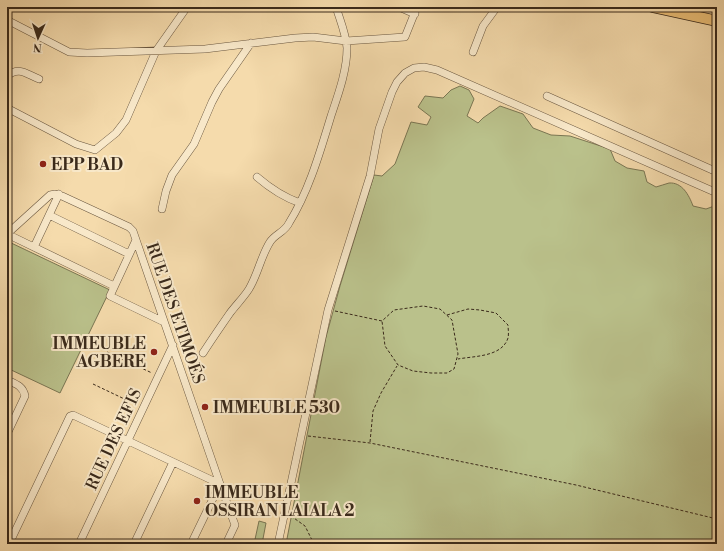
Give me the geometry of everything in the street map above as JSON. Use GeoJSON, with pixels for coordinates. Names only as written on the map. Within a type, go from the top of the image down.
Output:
{"type":"FeatureCollection","features":[{"type":"Feature","properties":{"kind":"highway"},"geometry":{"type":"LineString","coordinates":[[653,7],[717,21]]}},
{"type":"Feature","properties":{"kind":"street"},"geometry":{"type":"LineString","coordinates":[[7,108],[76,144],[96,150],[116,133],[126,120],[156,51],[187,7]]}},
{"type":"Feature","properties":{"kind":"street"},"geometry":{"type":"LineString","coordinates":[[203,353],[248,290],[256,276],[269,243],[273,237],[284,230],[288,225],[300,203],[322,145],[337,98],[345,66],[346,40],[336,7]]}},
{"type":"Feature","properties":{"kind":"street"},"geometry":{"type":"LineString","coordinates":[[7,20],[69,52],[156,51],[205,49],[251,43],[313,38],[346,40],[405,37],[416,10],[399,7]]}},
{"type":"Feature","properties":{"kind":"street"},"geometry":{"type":"LineString","coordinates":[[473,52],[483,26],[497,7]]}},
{"type":"Feature","properties":{"kind":"street"},"geometry":{"type":"LineString","coordinates":[[162,209],[172,175],[194,144],[219,89],[251,43]]}},
{"type":"Feature","properties":{"kind":"street"},"geometry":{"type":"LineString","coordinates":[[278,544],[328,310],[370,176],[379,129],[392,92],[397,82],[405,73],[414,68],[424,67],[437,70],[717,193]]}},
{"type":"Feature","properties":{"kind":"street"},"geometry":{"type":"LineString","coordinates":[[7,76],[14,70],[39,79]]}},
{"type":"Feature","properties":{"kind":"street"},"geometry":{"type":"LineString","coordinates":[[547,96],[717,172]]}},
{"type":"Feature","properties":{"kind":"street"},"geometry":{"type":"LineString","coordinates":[[257,177],[272,190],[300,203]]}},
{"type":"Feature","properties":{"kind":"street"},"geometry":{"type":"LineString","coordinates":[[34,247],[59,194],[50,195],[7,234],[114,286]]}},
{"type":"Feature","properties":{"kind":"street","name":"RUE DES ETIMOÉS"},"geometry":{"type":"LineString","coordinates":[[59,194],[129,227],[132,231],[235,525],[226,544]]}},
{"type":"Feature","properties":{"kind":"street"},"geometry":{"type":"LineString","coordinates":[[49,215],[129,254]]}},
{"type":"Feature","properties":{"kind":"street"},"geometry":{"type":"LineString","coordinates":[[136,240],[110,296],[164,322]]}},
{"type":"Feature","properties":{"kind":"street","name":"RUE DES EFIS"},"geometry":{"type":"LineString","coordinates":[[79,544],[173,345]]}},
{"type":"Feature","properties":{"kind":"street"},"geometry":{"type":"LineString","coordinates":[[7,380],[22,387],[25,396],[7,434]]}},
{"type":"Feature","properties":{"kind":"street"},"geometry":{"type":"LineString","coordinates":[[9,544],[71,415],[73,415],[220,484],[191,544]]}},
{"type":"Feature","properties":{"kind":"street"},"geometry":{"type":"LineString","coordinates":[[134,544],[173,462]]}},
{"type":"Feature","properties":{"kind":"path"},"geometry":{"type":"LineString","coordinates":[[423,306],[440,309],[452,320],[458,354],[454,369],[446,374],[413,371],[398,365],[385,346],[382,321],[394,310],[423,306]]}},
{"type":"Feature","properties":{"kind":"path"},"geometry":{"type":"LineString","coordinates":[[447,315],[468,309],[480,310],[496,313],[508,325],[508,337],[501,347],[491,353],[457,359]]}},
{"type":"Feature","properties":{"kind":"path"},"geometry":{"type":"LineString","coordinates":[[328,310],[382,321]]}},
{"type":"Feature","properties":{"kind":"path"},"geometry":{"type":"LineString","coordinates":[[107,352],[158,376]]}},
{"type":"Feature","properties":{"kind":"path"},"geometry":{"type":"LineString","coordinates":[[370,443],[374,411],[381,393],[398,365]]}},
{"type":"Feature","properties":{"kind":"path"},"geometry":{"type":"LineString","coordinates":[[92,384],[143,408]]}},
{"type":"Feature","properties":{"kind":"path"},"geometry":{"type":"LineString","coordinates":[[301,436],[370,443],[576,486],[717,518]]}},
{"type":"Feature","properties":{"kind":"path"},"geometry":{"type":"LineString","coordinates":[[285,512],[304,526],[314,544]]}},
{"type":"Feature","properties":{"kind":"green space"},"geometry":{"type":"Polygon","coordinates":[[[460,86],[469,90],[474,99],[467,116],[478,123],[500,106],[523,114],[533,128],[551,135],[570,136],[610,149],[615,161],[627,168],[644,171],[647,182],[656,187],[674,183],[681,187],[687,194],[693,206],[706,209],[717,205],[717,544],[286,544],[326,337],[374,175],[382,176],[395,164],[411,122],[427,125],[431,117],[418,107],[425,96],[443,98],[451,90],[460,86]]]}},
{"type":"Feature","properties":{"kind":"green space"},"geometry":{"type":"Polygon","coordinates":[[[7,241],[110,290],[60,393],[7,368],[7,241]]]}},
{"type":"Feature","properties":{"kind":"green space"},"geometry":{"type":"Polygon","coordinates":[[[259,521],[266,523],[262,544],[254,544],[259,521]]]}},
{"type":"Feature","properties":{"kind":"place","name":"EPP BAD"},"geometry":{"type":"Point","coordinates":[43,164]}},
{"type":"Feature","properties":{"kind":"place","name":"IMMEUBLE AGBERE"},"geometry":{"type":"Point","coordinates":[154,352]}},
{"type":"Feature","properties":{"kind":"place","name":"IMMEUBLE 530"},"geometry":{"type":"Point","coordinates":[205,407]}},
{"type":"Feature","properties":{"kind":"place","name":"IMMEUBLE OSSIRAN LAIALA 2"},"geometry":{"type":"Point","coordinates":[197,501]}}]}
